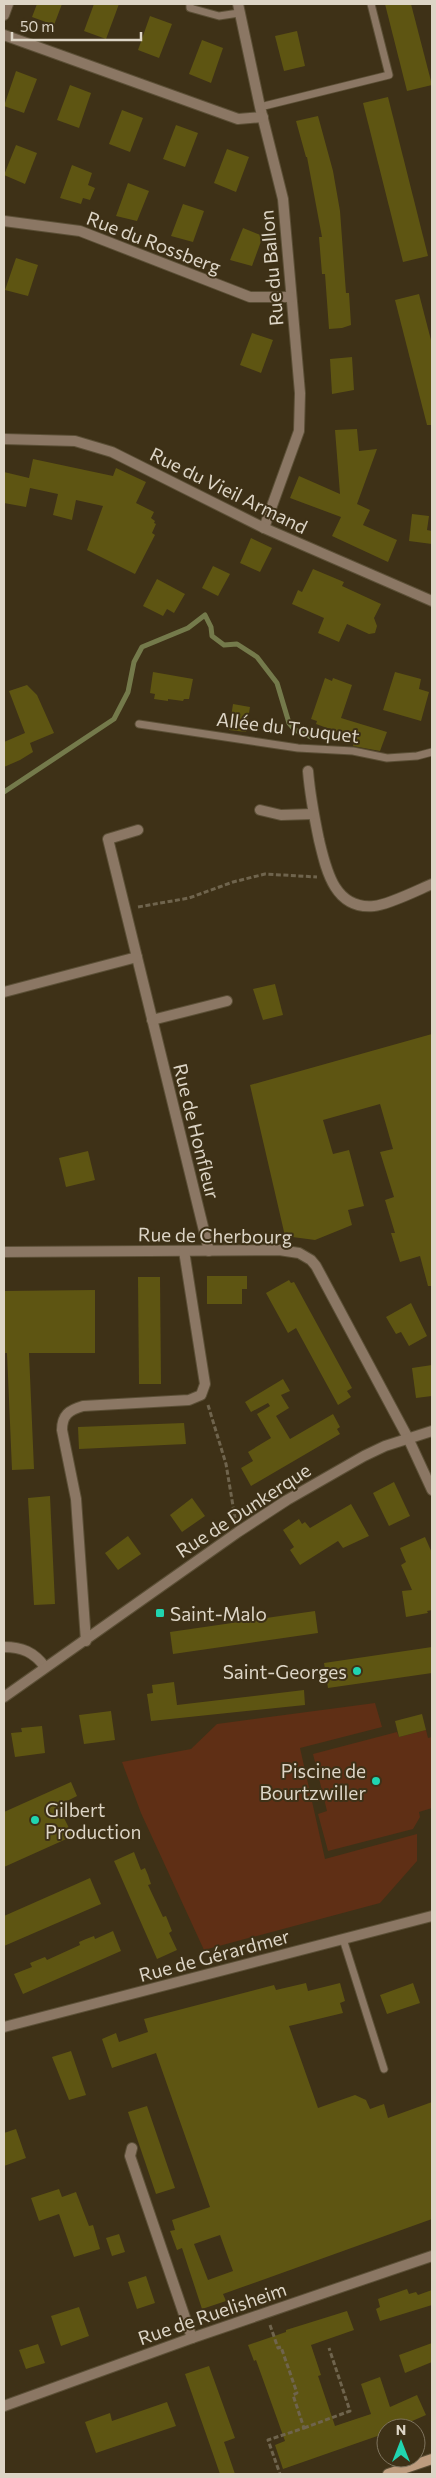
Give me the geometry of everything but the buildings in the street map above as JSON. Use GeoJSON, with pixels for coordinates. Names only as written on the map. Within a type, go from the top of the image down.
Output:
{"type":"FeatureCollection","features":[{"type":"Feature","properties":{"kind":"main road"},"geometry":{"type":"LineString","coordinates":[[388,2474],[432,2459]]}},
{"type":"Feature","properties":{"kind":"street"},"geometry":{"type":"LineString","coordinates":[[4,15],[8,4]]}},
{"type":"Feature","properties":{"kind":"street","name":"Rue du Ballon"},"geometry":{"type":"LineString","coordinates":[[239,8],[262,117],[283,199],[300,393],[298,431],[264,528]]}},
{"type":"Feature","properties":{"kind":"street"},"geometry":{"type":"LineString","coordinates":[[4,35],[238,118],[262,117]]}},
{"type":"Feature","properties":{"kind":"street","name":"Rue du Rossberg"},"geometry":{"type":"LineString","coordinates":[[4,221],[80,231],[250,297],[291,297]]}},
{"type":"Feature","properties":{"kind":"street","name":"Rue du Vieil Armand"},"geometry":{"type":"LineString","coordinates":[[4,439],[75,441],[112,452],[264,528],[432,601]]}},
{"type":"Feature","properties":{"kind":"street"},"geometry":{"type":"LineString","coordinates":[[308,771],[313,814],[327,875],[334,888],[345,898],[361,905],[375,906],[432,884]]}},
{"type":"Feature","properties":{"kind":"street"},"geometry":{"type":"LineString","coordinates":[[260,810],[281,815],[313,814]]}},
{"type":"Feature","properties":{"kind":"street","name":"Rue de Honfleur"},"geometry":{"type":"LineString","coordinates":[[138,830],[108,839],[209,1251]]}},
{"type":"Feature","properties":{"kind":"street"},"geometry":{"type":"LineString","coordinates":[[4,992],[137,957]]}},
{"type":"Feature","properties":{"kind":"street"},"geometry":{"type":"LineString","coordinates":[[152,1020],[227,1001]]}},
{"type":"Feature","properties":{"kind":"street"},"geometry":{"type":"LineString","coordinates":[[86,1641],[76,1499],[62,1430],[63,1420],[69,1411],[83,1406],[189,1400],[196,1398],[204,1390],[205,1384],[184,1251]]}},
{"type":"Feature","properties":{"kind":"street","name":"Rue de Cherbourg"},"geometry":{"type":"LineString","coordinates":[[4,1252],[285,1251],[299,1253],[311,1260],[408,1438],[432,1490]]}},
{"type":"Feature","properties":{"kind":"street","name":"Rue de Dunkerque"},"geometry":{"type":"LineString","coordinates":[[4,1697],[238,1532],[342,1468],[385,1446],[432,1431]]}},
{"type":"Feature","properties":{"kind":"street"},"geometry":{"type":"LineString","coordinates":[[4,1647],[24,1649],[39,1659],[45,1667]]}},
{"type":"Feature","properties":{"kind":"street","name":"Rue de Gérardmer"},"geometry":{"type":"LineString","coordinates":[[4,2027],[432,1916]]}},
{"type":"Feature","properties":{"kind":"street"},"geometry":{"type":"LineString","coordinates":[[132,2148],[130,2156],[192,2338]]}},
{"type":"Feature","properties":{"kind":"street","name":"Rue de Ruelisheim"},"geometry":{"type":"LineString","coordinates":[[4,2406],[192,2338],[432,2256]]}},
{"type":"Feature","properties":{"kind":"lane"},"geometry":{"type":"LineString","coordinates":[[190,4],[190,8],[219,16],[239,8]]}},
{"type":"Feature","properties":{"kind":"lane"},"geometry":{"type":"LineString","coordinates":[[260,107],[389,75],[371,4]]}},
{"type":"Feature","properties":{"kind":"lane","name":"Allée du Touquet"},"geometry":{"type":"LineString","coordinates":[[139,724],[298,748],[353,750],[387,758],[417,756],[432,752]]}},
{"type":"Feature","properties":{"kind":"lane"},"geometry":{"type":"LineString","coordinates":[[343,1939],[384,2069]]}},
{"type":"Feature","properties":{"kind":"path"},"geometry":{"type":"LineString","coordinates":[[125,909],[189,898],[233,882],[265,874],[312,876],[334,888]]}},
{"type":"Feature","properties":{"kind":"path"},"geometry":{"type":"LineString","coordinates":[[204,1390],[226,1464],[238,1532]]}},
{"type":"Feature","properties":{"kind":"path"},"geometry":{"type":"LineString","coordinates":[[266,2313],[278,2348],[281,2347],[297,2393],[293,2395],[304,2428]]}},
{"type":"Feature","properties":{"kind":"path"},"geometry":{"type":"LineString","coordinates":[[280,2474],[268,2440],[350,2411],[329,2348]]}},
{"type":"Feature","properties":{"kind":"shaded area"},"geometry":{"type":"Polygon","coordinates":[[[375,1703],[382,1727],[300,1748],[325,1859],[417,1834],[417,1861],[380,1903],[204,1950],[141,1813],[122,1762],[191,1749],[217,1724],[375,1703]]]}},
{"type":"Feature","properties":{"kind":"shaded area","name":"Piscine de Bourtzwiller"},"geometry":{"type":"Polygon","coordinates":[[[426,1730],[428,1738],[432,1737],[432,1808],[419,1812],[420,1817],[413,1829],[328,1851],[318,1814],[327,1811],[313,1754],[397,1732],[399,1737],[426,1730]]]}},
{"type":"Feature","properties":{"kind":"waterway"},"geometry":{"type":"LineString","coordinates":[[4,792],[114,719],[128,692],[134,662],[142,647],[188,628],[205,615],[211,627],[212,636],[224,645],[237,644],[257,657],[277,683],[289,723],[295,730],[311,737]]}},
{"type":"Feature","properties":{"kind":"place","name":"Saint-Malo"},"geometry":{"type":"Point","coordinates":[160,1613]}},
{"type":"Feature","properties":{"kind":"place","name":"Saint-Georges"},"geometry":{"type":"Point","coordinates":[357,1671]}},
{"type":"Feature","properties":{"kind":"place","name":"Piscine de Bourtzwiller"},"geometry":{"type":"Point","coordinates":[376,1781]}},
{"type":"Feature","properties":{"kind":"place","name":"Gilbert Production"},"geometry":{"type":"Point","coordinates":[35,1820]}}]}
